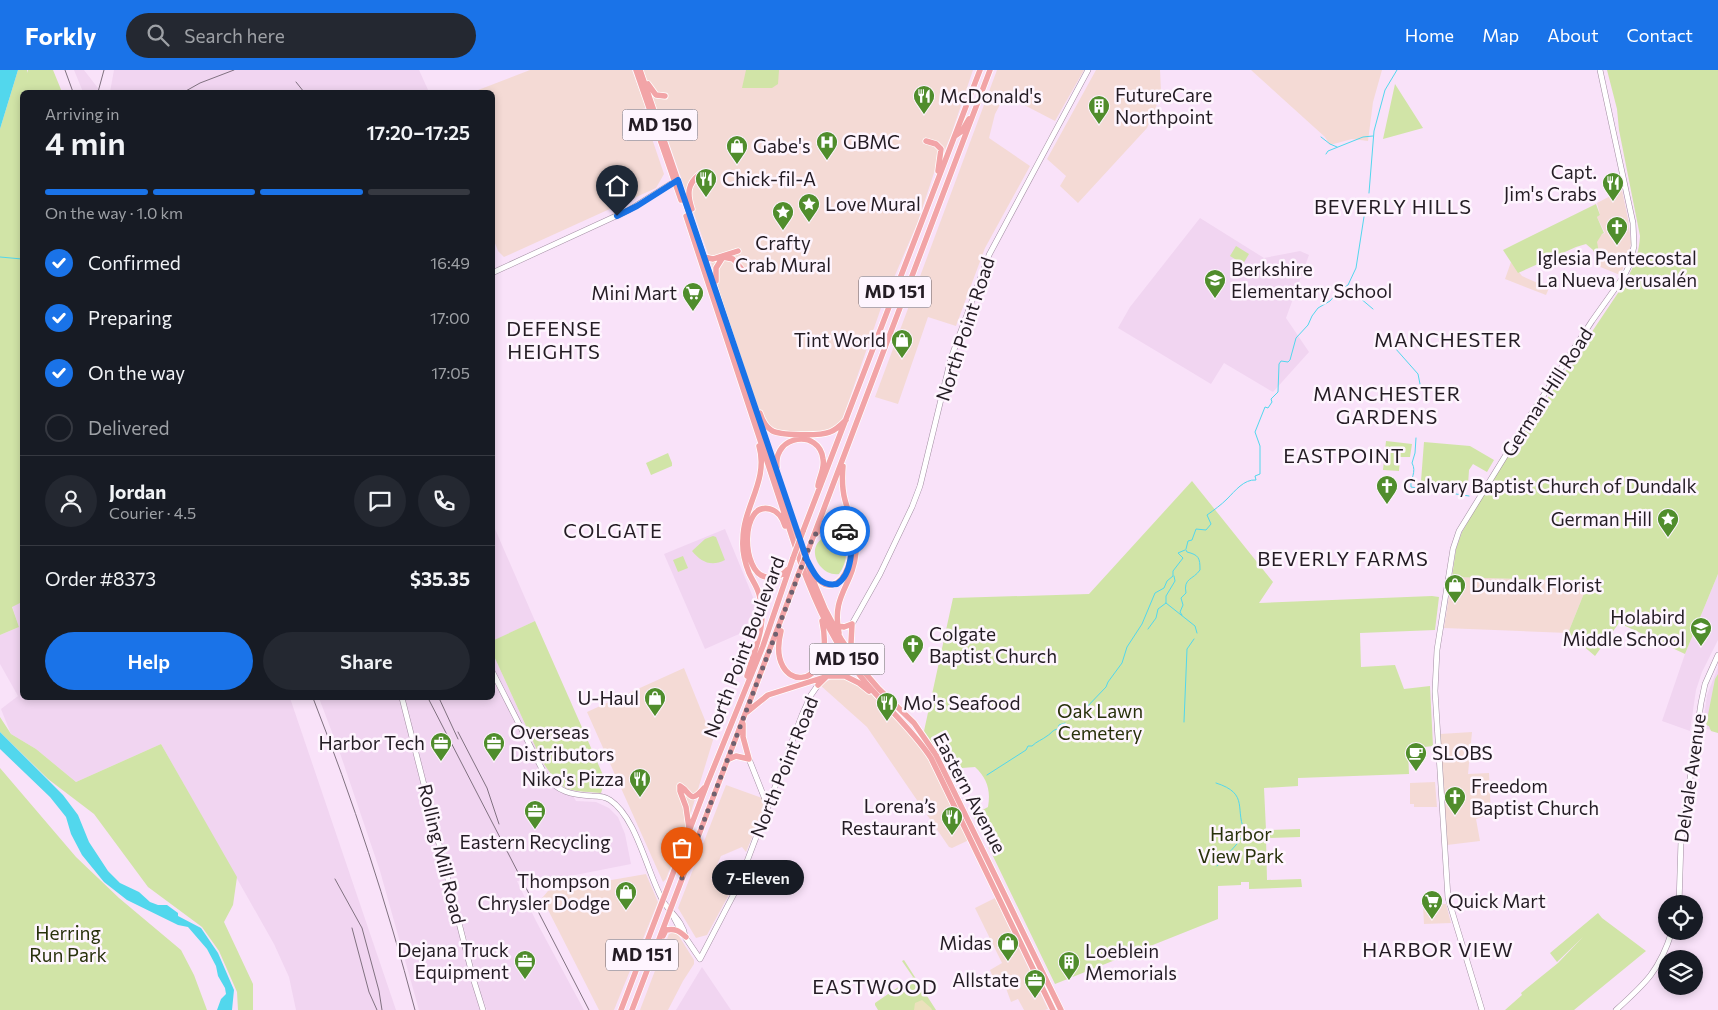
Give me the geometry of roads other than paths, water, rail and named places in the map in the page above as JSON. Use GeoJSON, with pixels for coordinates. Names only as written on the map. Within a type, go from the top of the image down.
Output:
{"type":"FeatureCollection","features":[{"type":"Feature","properties":{"kind":"main road","name":"North Point Boulevard"},"geometry":{"type":"LineString","coordinates":[[621,1010],[707,784],[763,646],[803,531],[980,70]]}},
{"type":"Feature","properties":{"kind":"main road","name":"North Point Boulevard"},"geometry":{"type":"LineString","coordinates":[[632,1010],[788,605],[990,70]]}},
{"type":"Feature","properties":{"kind":"main road"},"geometry":{"type":"LineString","coordinates":[[639,71],[653,92],[660,96],[665,96]]}},
{"type":"Feature","properties":{"kind":"main road","name":"Eastern Avenue"},"geometry":{"type":"LineString","coordinates":[[639,71],[758,432],[804,561],[841,640],[860,667],[920,731],[1060,1010]]}},
{"type":"Feature","properties":{"kind":"main road"},"geometry":{"type":"LineString","coordinates":[[955,136],[962,132],[978,102]]}},
{"type":"Feature","properties":{"kind":"main road"},"geometry":{"type":"LineString","coordinates":[[926,141],[936,144],[940,149],[935,187]]}},
{"type":"Feature","properties":{"kind":"main road"},"geometry":{"type":"LineString","coordinates":[[699,240],[688,195],[692,181],[700,174]]}},
{"type":"Feature","properties":{"kind":"main road","name":"Eastern Avenue"},"geometry":{"type":"LineString","coordinates":[[676,181],[699,240],[786,498],[820,612],[845,656],[882,701],[934,757]]}},
{"type":"Feature","properties":{"kind":"main road"},"geometry":{"type":"LineString","coordinates":[[697,247],[705,258],[713,259],[738,251]]}},
{"type":"Feature","properties":{"kind":"main road"},"geometry":{"type":"LineString","coordinates":[[723,257],[733,259],[741,268]]}},
{"type":"Feature","properties":{"kind":"main road"},"geometry":{"type":"LineString","coordinates":[[717,293],[715,272],[723,257]]}},
{"type":"Feature","properties":{"kind":"main road"},"geometry":{"type":"LineString","coordinates":[[749,392],[754,397],[766,425],[778,433],[826,434],[842,425],[848,416]]}},
{"type":"Feature","properties":{"kind":"main road"},"geometry":{"type":"LineString","coordinates":[[737,709],[762,624],[762,604],[748,570],[743,540],[747,511],[758,486],[762,468],[757,439],[758,432]]}},
{"type":"Feature","properties":{"kind":"main road"},"geometry":{"type":"LineString","coordinates":[[786,498],[776,464],[777,456],[787,442],[798,438],[815,444],[823,455],[823,469],[818,483],[817,496]]}},
{"type":"Feature","properties":{"kind":"main road"},"geometry":{"type":"LineString","coordinates":[[841,640],[837,606],[852,574],[856,552],[855,528],[843,490],[843,458]]}},
{"type":"Feature","properties":{"kind":"main road"},"geometry":{"type":"LineString","coordinates":[[793,560],[783,574],[774,578],[764,577],[755,571],[749,556],[748,536],[751,518],[757,511],[769,509],[780,515],[804,561],[817,578],[826,584],[837,584],[846,574],[851,548],[850,538],[841,528],[830,526],[819,530],[813,537]]}},
{"type":"Feature","properties":{"kind":"main road"},"geometry":{"type":"LineString","coordinates":[[788,605],[780,635],[779,652],[785,671],[791,676],[798,678],[812,674],[822,661],[824,635],[820,612]]}},
{"type":"Feature","properties":{"kind":"main road"},"geometry":{"type":"LineString","coordinates":[[832,622],[844,627],[852,624],[851,643],[860,667]]}},
{"type":"Feature","properties":{"kind":"main road"},"geometry":{"type":"LineString","coordinates":[[749,759],[743,737],[744,716],[759,701],[768,696],[828,676],[840,675],[853,680],[882,701]]}},
{"type":"Feature","properties":{"kind":"main road"},"geometry":{"type":"LineString","coordinates":[[818,685],[828,676]]}},
{"type":"Feature","properties":{"kind":"main road"},"geometry":{"type":"LineString","coordinates":[[727,760],[736,756],[749,759]]}},
{"type":"Feature","properties":{"kind":"main road"},"geometry":{"type":"LineString","coordinates":[[689,832],[686,807],[680,786],[690,796],[695,796],[707,784]]}},
{"type":"Feature","properties":{"kind":"main road","name":"Eastern Avenue"},"geometry":{"type":"LineString","coordinates":[[958,804],[1053,1010]]}},
{"type":"Feature","properties":{"kind":"main road"},"geometry":{"type":"LineString","coordinates":[[655,951],[666,930],[676,929],[686,937]]}},
{"type":"Feature","properties":{"kind":"street","name":"North Point Road"},"geometry":{"type":"LineString","coordinates":[[852,624],[880,574],[916,498],[928,460],[951,358],[989,255],[1088,70]]}},
{"type":"Feature","properties":{"kind":"street","name":"German Hill Road"},"geometry":{"type":"LineString","coordinates":[[1482,1010],[1448,898],[1436,691],[1437,650],[1453,549],[1459,531],[1532,412],[1595,316],[1624,276],[1632,257],[1634,246],[1633,223],[1600,70]]}},
{"type":"Feature","properties":{"kind":"street"},"geometry":{"type":"LineString","coordinates":[[495,272],[629,210],[676,181]]}},
{"type":"Feature","properties":{"kind":"street","name":"Delvale Avenue"},"geometry":{"type":"LineString","coordinates":[[1679,895],[1681,841],[1701,702],[1707,678],[1718,655]]}},
{"type":"Feature","properties":{"kind":"street"},"geometry":{"type":"LineString","coordinates":[[495,677],[545,775],[551,783],[560,790],[570,794],[603,797],[614,803],[623,814],[663,901],[686,937]]}},
{"type":"Feature","properties":{"kind":"street","name":"North Point Road"},"geometry":{"type":"LineString","coordinates":[[686,937],[700,959],[737,888],[802,715],[818,685]]}},
{"type":"Feature","properties":{"kind":"street","name":"Rolling Mill Road"},"geometry":{"type":"LineString","coordinates":[[403,700],[473,978],[483,1010]]}},
{"type":"Feature","properties":{"kind":"street"},"geometry":{"type":"LineString","coordinates":[[749,759],[768,807]]}},
{"type":"Feature","properties":{"kind":"street"},"geometry":{"type":"LineString","coordinates":[[1616,1010],[1643,986],[1654,973],[1669,940]]}},
{"type":"Feature","properties":{"kind":"water"},"geometry":{"type":"Polygon","coordinates":[[[0,70],[18,70],[0,129],[0,70]]]}},
{"type":"Feature","properties":{"kind":"water"},"geometry":{"type":"Polygon","coordinates":[[[0,732],[63,795],[78,815],[89,842],[108,871],[120,883],[139,892],[150,902],[158,905],[167,905],[178,913],[178,916],[201,928],[218,953],[234,990],[232,1010],[217,1010],[221,999],[226,994],[216,966],[207,949],[188,927],[178,925],[127,900],[104,882],[82,855],[71,834],[66,817],[50,797],[0,749],[0,732]]]}},
{"type":"Feature","properties":{"kind":"waterway"},"geometry":{"type":"LineString","coordinates":[[1369,193],[1374,131],[1385,90],[1397,70]]}},
{"type":"Feature","properties":{"kind":"waterway"},"geometry":{"type":"LineString","coordinates":[[1326,154],[1328,151],[1363,137],[1373,136]]}},
{"type":"Feature","properties":{"kind":"waterway"},"geometry":{"type":"LineString","coordinates":[[1321,137],[1337,147]]}},
{"type":"Feature","properties":{"kind":"waterway"},"geometry":{"type":"LineString","coordinates":[[1186,549],[1188,541],[1192,540],[1196,529],[1206,530],[1211,524],[1207,515],[1240,486],[1248,481],[1256,480],[1255,476],[1260,474],[1260,446],[1255,432],[1265,407],[1268,408],[1272,402],[1271,399],[1278,392],[1279,364],[1281,361],[1288,362],[1290,360],[1296,338],[1308,325],[1318,308],[1330,301],[1348,285],[1356,268],[1366,204]]}},
{"type":"Feature","properties":{"kind":"waterway"},"geometry":{"type":"LineString","coordinates":[[0,257],[20,259]]}},
{"type":"Feature","properties":{"kind":"waterway"},"geometry":{"type":"LineString","coordinates":[[1347,287],[1373,309]]}},
{"type":"Feature","properties":{"kind":"waterway"},"geometry":{"type":"LineString","coordinates":[[1395,348],[1418,374],[1420,384]]}},
{"type":"Feature","properties":{"kind":"waterway"},"geometry":{"type":"LineString","coordinates":[[1416,438],[1411,487],[1469,496]]}},
{"type":"Feature","properties":{"kind":"waterway"},"geometry":{"type":"LineString","coordinates":[[1070,719],[1084,710],[1106,687],[1122,663],[1127,647],[1142,624],[1155,593],[1164,588],[1183,558],[1178,553],[1185,550]]}},
{"type":"Feature","properties":{"kind":"waterway"},"geometry":{"type":"LineString","coordinates":[[1182,615],[1180,612],[1183,605],[1181,598],[1186,593],[1186,584],[1200,570],[1198,558],[1186,550]]}},
{"type":"Feature","properties":{"kind":"waterway"},"geometry":{"type":"LineString","coordinates":[[1148,629],[1156,618],[1158,609],[1166,603],[1166,596],[1175,581],[1174,576]]}},
{"type":"Feature","properties":{"kind":"waterway"},"geometry":{"type":"LineString","coordinates":[[1166,603],[1195,626],[1197,633]]}},
{"type":"Feature","properties":{"kind":"waterway"},"geometry":{"type":"LineString","coordinates":[[1184,722],[1187,649],[1194,639]]}},
{"type":"Feature","properties":{"kind":"waterway"},"geometry":{"type":"LineString","coordinates":[[987,775],[1026,750],[1028,746],[1032,746],[1058,729],[1059,725],[1065,723]]}},
{"type":"Feature","properties":{"kind":"waterway"},"geometry":{"type":"LineString","coordinates":[[1216,783],[1234,792],[1239,804],[1242,825],[1246,834]]}},
{"type":"Feature","properties":{"kind":"waterway"},"geometry":{"type":"LineString","coordinates":[[1217,866],[1244,834]]}},
{"type":"Feature","properties":{"kind":"railway"},"geometry":{"type":"LineString","coordinates":[[65,70],[72,90]]}},
{"type":"Feature","properties":{"kind":"railway"},"geometry":{"type":"LineString","coordinates":[[99,90],[104,70]]}},
{"type":"Feature","properties":{"kind":"railway"},"geometry":{"type":"LineString","coordinates":[[188,90],[200,83],[234,70]]}},
{"type":"Feature","properties":{"kind":"railway"},"geometry":{"type":"LineString","coordinates":[[296,82],[302,90]]}},
{"type":"Feature","properties":{"kind":"railway"},"geometry":{"type":"LineString","coordinates":[[314,700],[368,852],[415,1010]]}},
{"type":"Feature","properties":{"kind":"railway"},"geometry":{"type":"LineString","coordinates":[[429,700],[589,1010]]}},
{"type":"Feature","properties":{"kind":"railway"},"geometry":{"type":"LineString","coordinates":[[440,700],[458,739]]}},
{"type":"Feature","properties":{"kind":"railway"},"geometry":{"type":"LineString","coordinates":[[458,732],[487,788],[499,824]]}},
{"type":"Feature","properties":{"kind":"railway"},"geometry":{"type":"LineString","coordinates":[[335,879],[362,928],[379,991],[382,1010]]}},
{"type":"Feature","properties":{"kind":"railway"},"geometry":{"type":"LineString","coordinates":[[352,928],[369,992],[377,1010]]}},
{"type":"Feature","properties":{"kind":"place","name":"McDonald's"},"geometry":{"type":"Point","coordinates":[924,115]}},
{"type":"Feature","properties":{"kind":"place","name":"FutureCare Northpoint"},"geometry":{"type":"Point","coordinates":[1099,125]}},
{"type":"Feature","properties":{"kind":"place","name":"GBMC"},"geometry":{"type":"Point","coordinates":[827,161]}},
{"type":"Feature","properties":{"kind":"place","name":"Gabe's"},"geometry":{"type":"Point","coordinates":[737,165]}},
{"type":"Feature","properties":{"kind":"place","name":"Chick-fil-A"},"geometry":{"type":"Point","coordinates":[706,198]}},
{"type":"Feature","properties":{"kind":"place","name":"Capt. Jim's Crabs"},"geometry":{"type":"Point","coordinates":[1613,202]}},
{"type":"Feature","properties":{"kind":"place","name":"Love Mural"},"geometry":{"type":"Point","coordinates":[809,223]}},
{"type":"Feature","properties":{"kind":"place","name":"Crafty Crab Mural"},"geometry":{"type":"Point","coordinates":[783,231]}},
{"type":"Feature","properties":{"kind":"place","name":"Iglesia Pentecostal La Nueva Jerusalén"},"geometry":{"type":"Point","coordinates":[1617,246]}},
{"type":"Feature","properties":{"kind":"place","name":"Berkshire Elementary School"},"geometry":{"type":"Point","coordinates":[1215,299]}},
{"type":"Feature","properties":{"kind":"place","name":"Mini Mart"},"geometry":{"type":"Point","coordinates":[693,312]}},
{"type":"Feature","properties":{"kind":"place","name":"Tint World"},"geometry":{"type":"Point","coordinates":[902,359]}},
{"type":"Feature","properties":{"kind":"place","name":"Calvary Baptist Church of Dundalk"},"geometry":{"type":"Point","coordinates":[1387,505]}},
{"type":"Feature","properties":{"kind":"place","name":"German Hill"},"geometry":{"type":"Point","coordinates":[1668,538]}},
{"type":"Feature","properties":{"kind":"place","name":"Dundalk Florist"},"geometry":{"type":"Point","coordinates":[1455,604]}},
{"type":"Feature","properties":{"kind":"place","name":"Holabird Middle School"},"geometry":{"type":"Point","coordinates":[1701,647]}},
{"type":"Feature","properties":{"kind":"place","name":"Colgate Baptist Church"},"geometry":{"type":"Point","coordinates":[913,664]}},
{"type":"Feature","properties":{"kind":"place","name":"U-Haul"},"geometry":{"type":"Point","coordinates":[655,717]}},
{"type":"Feature","properties":{"kind":"place","name":"Mo's Seafood"},"geometry":{"type":"Point","coordinates":[887,722]}},
{"type":"Feature","properties":{"kind":"place","name":"Harbor Tech"},"geometry":{"type":"Point","coordinates":[441,762]}},
{"type":"Feature","properties":{"kind":"place","name":"Overseas Distributors"},"geometry":{"type":"Point","coordinates":[494,762]}},
{"type":"Feature","properties":{"kind":"place","name":"SLOBS"},"geometry":{"type":"Point","coordinates":[1416,772]}},
{"type":"Feature","properties":{"kind":"place","name":"Niko's Pizza"},"geometry":{"type":"Point","coordinates":[640,798]}},
{"type":"Feature","properties":{"kind":"place","name":"Freedom Baptist Church"},"geometry":{"type":"Point","coordinates":[1455,816]}},
{"type":"Feature","properties":{"kind":"place","name":"Eastern Recycling"},"geometry":{"type":"Point","coordinates":[535,830]}},
{"type":"Feature","properties":{"kind":"place","name":"Lorena’s Restaurant"},"geometry":{"type":"Point","coordinates":[952,836]}},
{"type":"Feature","properties":{"kind":"place","name":"7-Eleven"},"geometry":{"type":"Point","coordinates":[682,878]}},
{"type":"Feature","properties":{"kind":"place","name":"Thompson Chrysler Dodge"},"geometry":{"type":"Point","coordinates":[626,911]}},
{"type":"Feature","properties":{"kind":"place","name":"Quick Mart"},"geometry":{"type":"Point","coordinates":[1432,920]}},
{"type":"Feature","properties":{"kind":"place","name":"Midas"},"geometry":{"type":"Point","coordinates":[1008,962]}},
{"type":"Feature","properties":{"kind":"place","name":"Dejana Truck Equipment"},"geometry":{"type":"Point","coordinates":[525,980]}},
{"type":"Feature","properties":{"kind":"place","name":"Loeblein Memorials"},"geometry":{"type":"Point","coordinates":[1069,981]}},
{"type":"Feature","properties":{"kind":"place","name":"Allstate"},"geometry":{"type":"Point","coordinates":[1035,999]}},
{"type":"Feature","properties":{"kind":"district","name":"BEVERLY HILLS"},"geometry":{"type":"Point","coordinates":[1393,207]}},
{"type":"Feature","properties":{"kind":"district","name":"DEFENSE HEIGHTS"},"geometry":{"type":"Point","coordinates":[554,340]}},
{"type":"Feature","properties":{"kind":"district","name":"MANCHESTER"},"geometry":{"type":"Point","coordinates":[1448,340]}},
{"type":"Feature","properties":{"kind":"district","name":"MANCHESTER GARDENS"},"geometry":{"type":"Point","coordinates":[1387,406]}},
{"type":"Feature","properties":{"kind":"district","name":"EASTPOINT"},"geometry":{"type":"Point","coordinates":[1344,456]}},
{"type":"Feature","properties":{"kind":"district","name":"COLGATE"},"geometry":{"type":"Point","coordinates":[613,531]}},
{"type":"Feature","properties":{"kind":"district","name":"BEVERLY FARMS"},"geometry":{"type":"Point","coordinates":[1343,559]}},
{"type":"Feature","properties":{"kind":"district","name":"HARBOR VIEW"},"geometry":{"type":"Point","coordinates":[1438,950]}},
{"type":"Feature","properties":{"kind":"district","name":"EASTWOOD"},"geometry":{"type":"Point","coordinates":[875,987]}},
{"type":"Feature","properties":{"kind":"park label","name":"Oak Lawn Cemetery"},"geometry":{"type":"Point","coordinates":[1100,722]}},
{"type":"Feature","properties":{"kind":"park label","name":"Harbor View Park"},"geometry":{"type":"Point","coordinates":[1241,845]}},
{"type":"Feature","properties":{"kind":"park label","name":"Herring Run Park"},"geometry":{"type":"Point","coordinates":[68,944]}}]}
